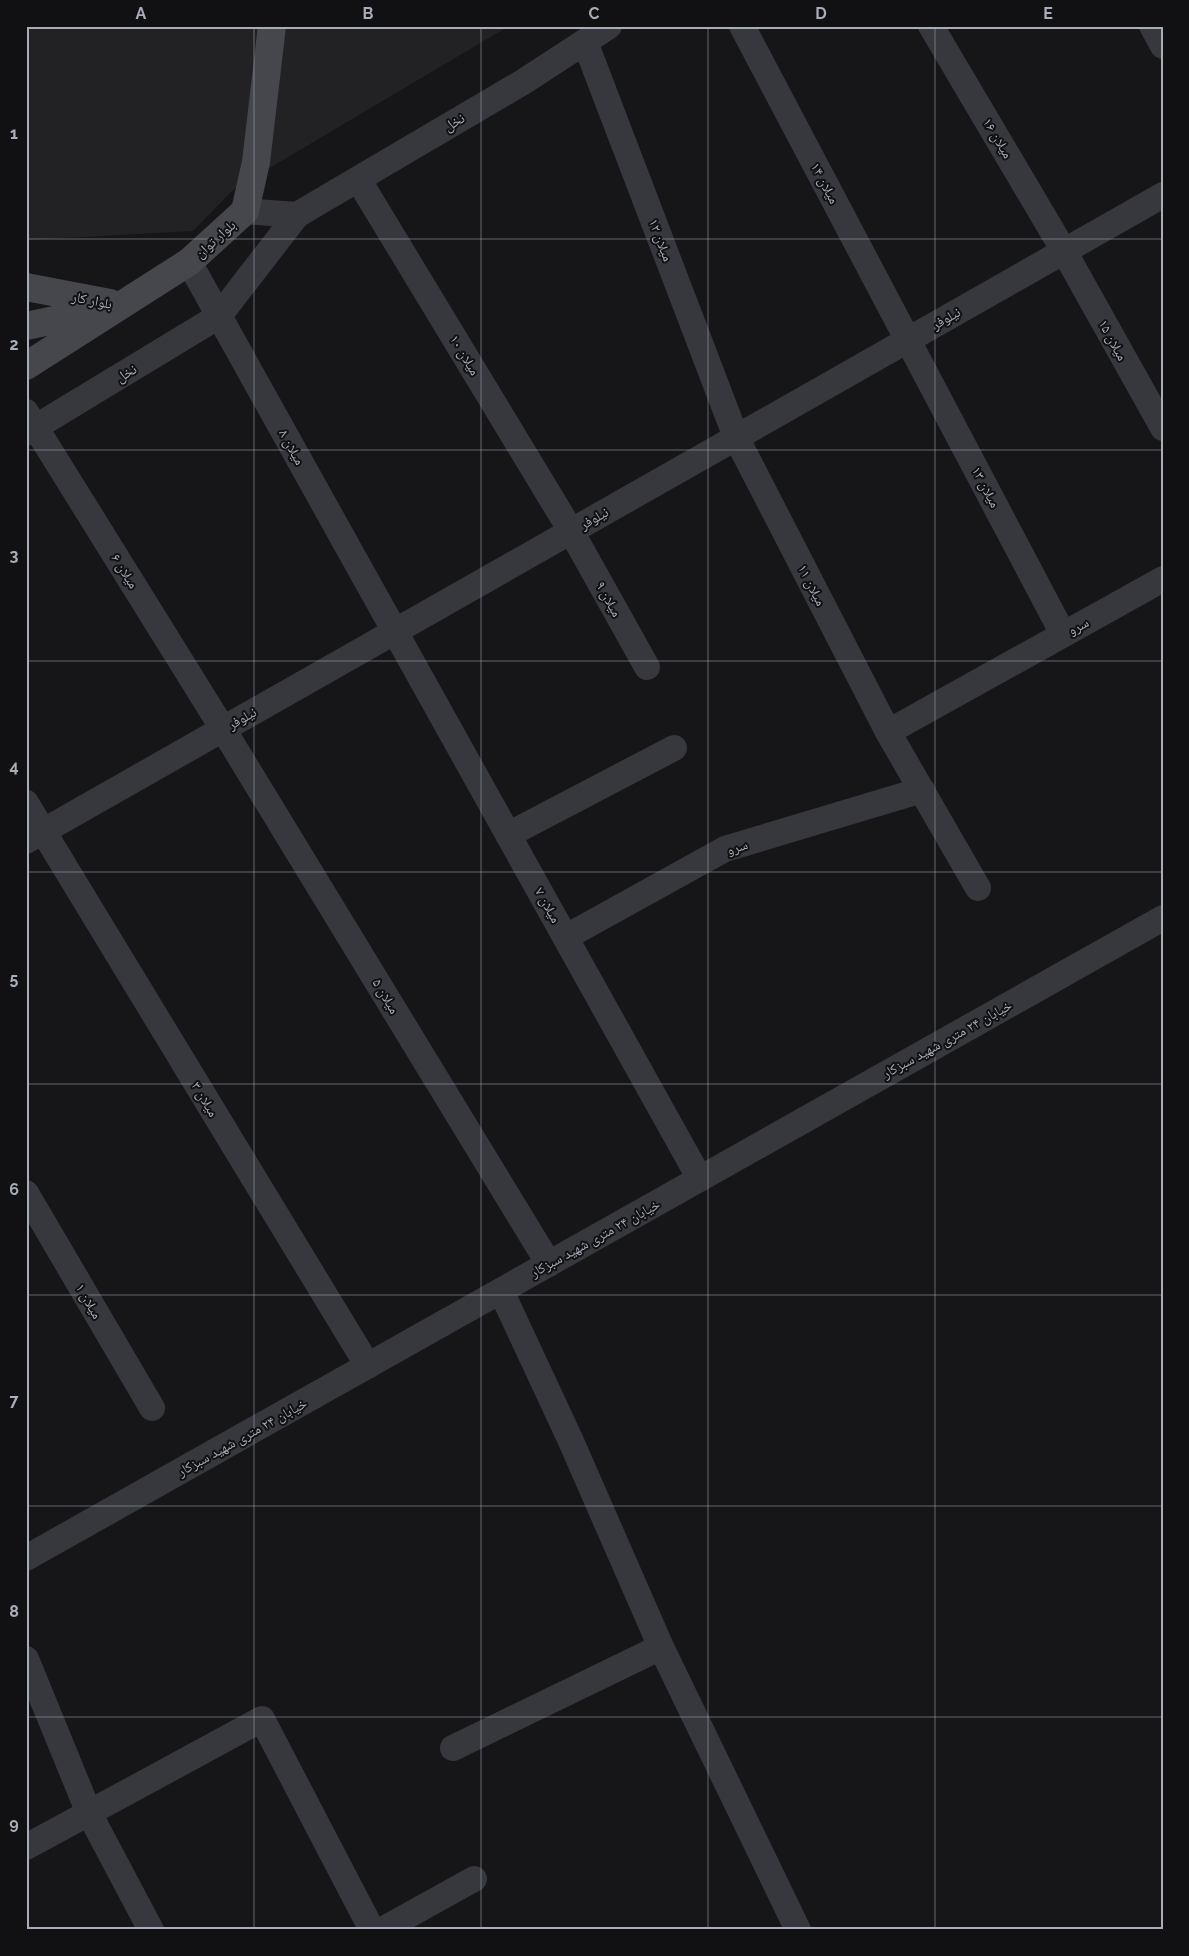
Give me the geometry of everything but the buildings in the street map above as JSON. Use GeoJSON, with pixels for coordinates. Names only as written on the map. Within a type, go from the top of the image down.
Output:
{"type":"FeatureCollection","features":[{"type":"Feature","properties":{"kind":"street","name":"بلوار توان"},"geometry":{"type":"LineString","coordinates":[[26,366],[189,262],[245,211],[256,162],[272,26]]}},
{"type":"Feature","properties":{"kind":"street","name":"نخل"},"geometry":{"type":"LineString","coordinates":[[29,424],[220,316],[297,215],[523,82],[609,26]]}},
{"type":"Feature","properties":{"kind":"street","name":"میلان ۱۴"},"geometry":{"type":"LineString","coordinates":[[742,26],[908,339]]}},
{"type":"Feature","properties":{"kind":"street","name":"میلان ۱۶"},"geometry":{"type":"LineString","coordinates":[[931,26],[1064,251]]}},
{"type":"Feature","properties":{"kind":"street"},"geometry":{"type":"LineString","coordinates":[[1152,26],[1163,46]]}},
{"type":"Feature","properties":{"kind":"street","name":"میلان ۱۲"},"geometry":{"type":"LineString","coordinates":[[585,42],[736,438]]}},
{"type":"Feature","properties":{"kind":"street","name":"میلان ۱۰"},"geometry":{"type":"LineString","coordinates":[[358,179],[571,531]]}},
{"type":"Feature","properties":{"kind":"street","name":"نیلوفر"},"geometry":{"type":"LineString","coordinates":[[35,836],[1163,195]]}},
{"type":"Feature","properties":{"kind":"street"},"geometry":{"type":"LineString","coordinates":[[245,211],[297,215]]}},
{"type":"Feature","properties":{"kind":"street","name":"میلان ۱۵"},"geometry":{"type":"LineString","coordinates":[[1064,251],[1163,428]]}},
{"type":"Feature","properties":{"kind":"street","name":"میلان ۸"},"geometry":{"type":"LineString","coordinates":[[189,262],[395,631]]}},
{"type":"Feature","properties":{"kind":"street","name":"بلوار کار"},"geometry":{"type":"LineString","coordinates":[[26,287],[122,306]]}},
{"type":"Feature","properties":{"kind":"street","name":"بلوار کار"},"geometry":{"type":"LineString","coordinates":[[26,326],[122,306]]}},
{"type":"Feature","properties":{"kind":"street","name":"میلان ۱۳"},"geometry":{"type":"LineString","coordinates":[[908,339],[1063,634]]}},
{"type":"Feature","properties":{"kind":"street","name":"میلان ۶"},"geometry":{"type":"LineString","coordinates":[[29,424],[224,729]]}},
{"type":"Feature","properties":{"kind":"street","name":"میلان ۱۱"},"geometry":{"type":"LineString","coordinates":[[736,438],[888,732],[978,888]]}},
{"type":"Feature","properties":{"kind":"street","name":"میلان ۹"},"geometry":{"type":"LineString","coordinates":[[571,531],[647,667]]}},
{"type":"Feature","properties":{"kind":"street","name":"سرو"},"geometry":{"type":"LineString","coordinates":[[888,732],[1163,579]]}},
{"type":"Feature","properties":{"kind":"street","name":"میلان ۷"},"geometry":{"type":"LineString","coordinates":[[395,631],[700,1179]]}},
{"type":"Feature","properties":{"kind":"street","name":"میلان ۵"},"geometry":{"type":"LineString","coordinates":[[224,729],[549,1264]]}},
{"type":"Feature","properties":{"kind":"street"},"geometry":{"type":"LineString","coordinates":[[508,835],[674,748]]}},
{"type":"Feature","properties":{"kind":"street","name":"سرو"},"geometry":{"type":"LineString","coordinates":[[566,937],[725,849],[922,790]]}},
{"type":"Feature","properties":{"kind":"street","name":"میلان ۳"},"geometry":{"type":"LineString","coordinates":[[26,803],[35,836],[368,1366]]}},
{"type":"Feature","properties":{"kind":"street","name":"خیابان ۲۴ متری شهید سبزکار"},"geometry":{"type":"LineString","coordinates":[[26,1558],[1163,918]]}},
{"type":"Feature","properties":{"kind":"street","name":"میلان ۱"},"geometry":{"type":"LineString","coordinates":[[26,1193],[152,1408]]}},
{"type":"Feature","properties":{"kind":"street"},"geometry":{"type":"LineString","coordinates":[[501,1291],[570,1439],[661,1647],[798,1930]]}},
{"type":"Feature","properties":{"kind":"street"},"geometry":{"type":"LineString","coordinates":[[453,1748],[661,1647]]}},
{"type":"Feature","properties":{"kind":"street"},"geometry":{"type":"LineString","coordinates":[[26,1659],[89,1813],[151,1930]]}},
{"type":"Feature","properties":{"kind":"street"},"geometry":{"type":"LineString","coordinates":[[26,1847],[262,1719],[372,1930]]}},
{"type":"Feature","properties":{"kind":"street"},"geometry":{"type":"LineString","coordinates":[[382,1930],[474,1878]]}},
{"type":"Feature","properties":{"kind":"shaded area"},"geometry":{"type":"Polygon","coordinates":[[[26,26],[509,26],[234,189],[193,231],[26,240],[26,26]]]}}]}
